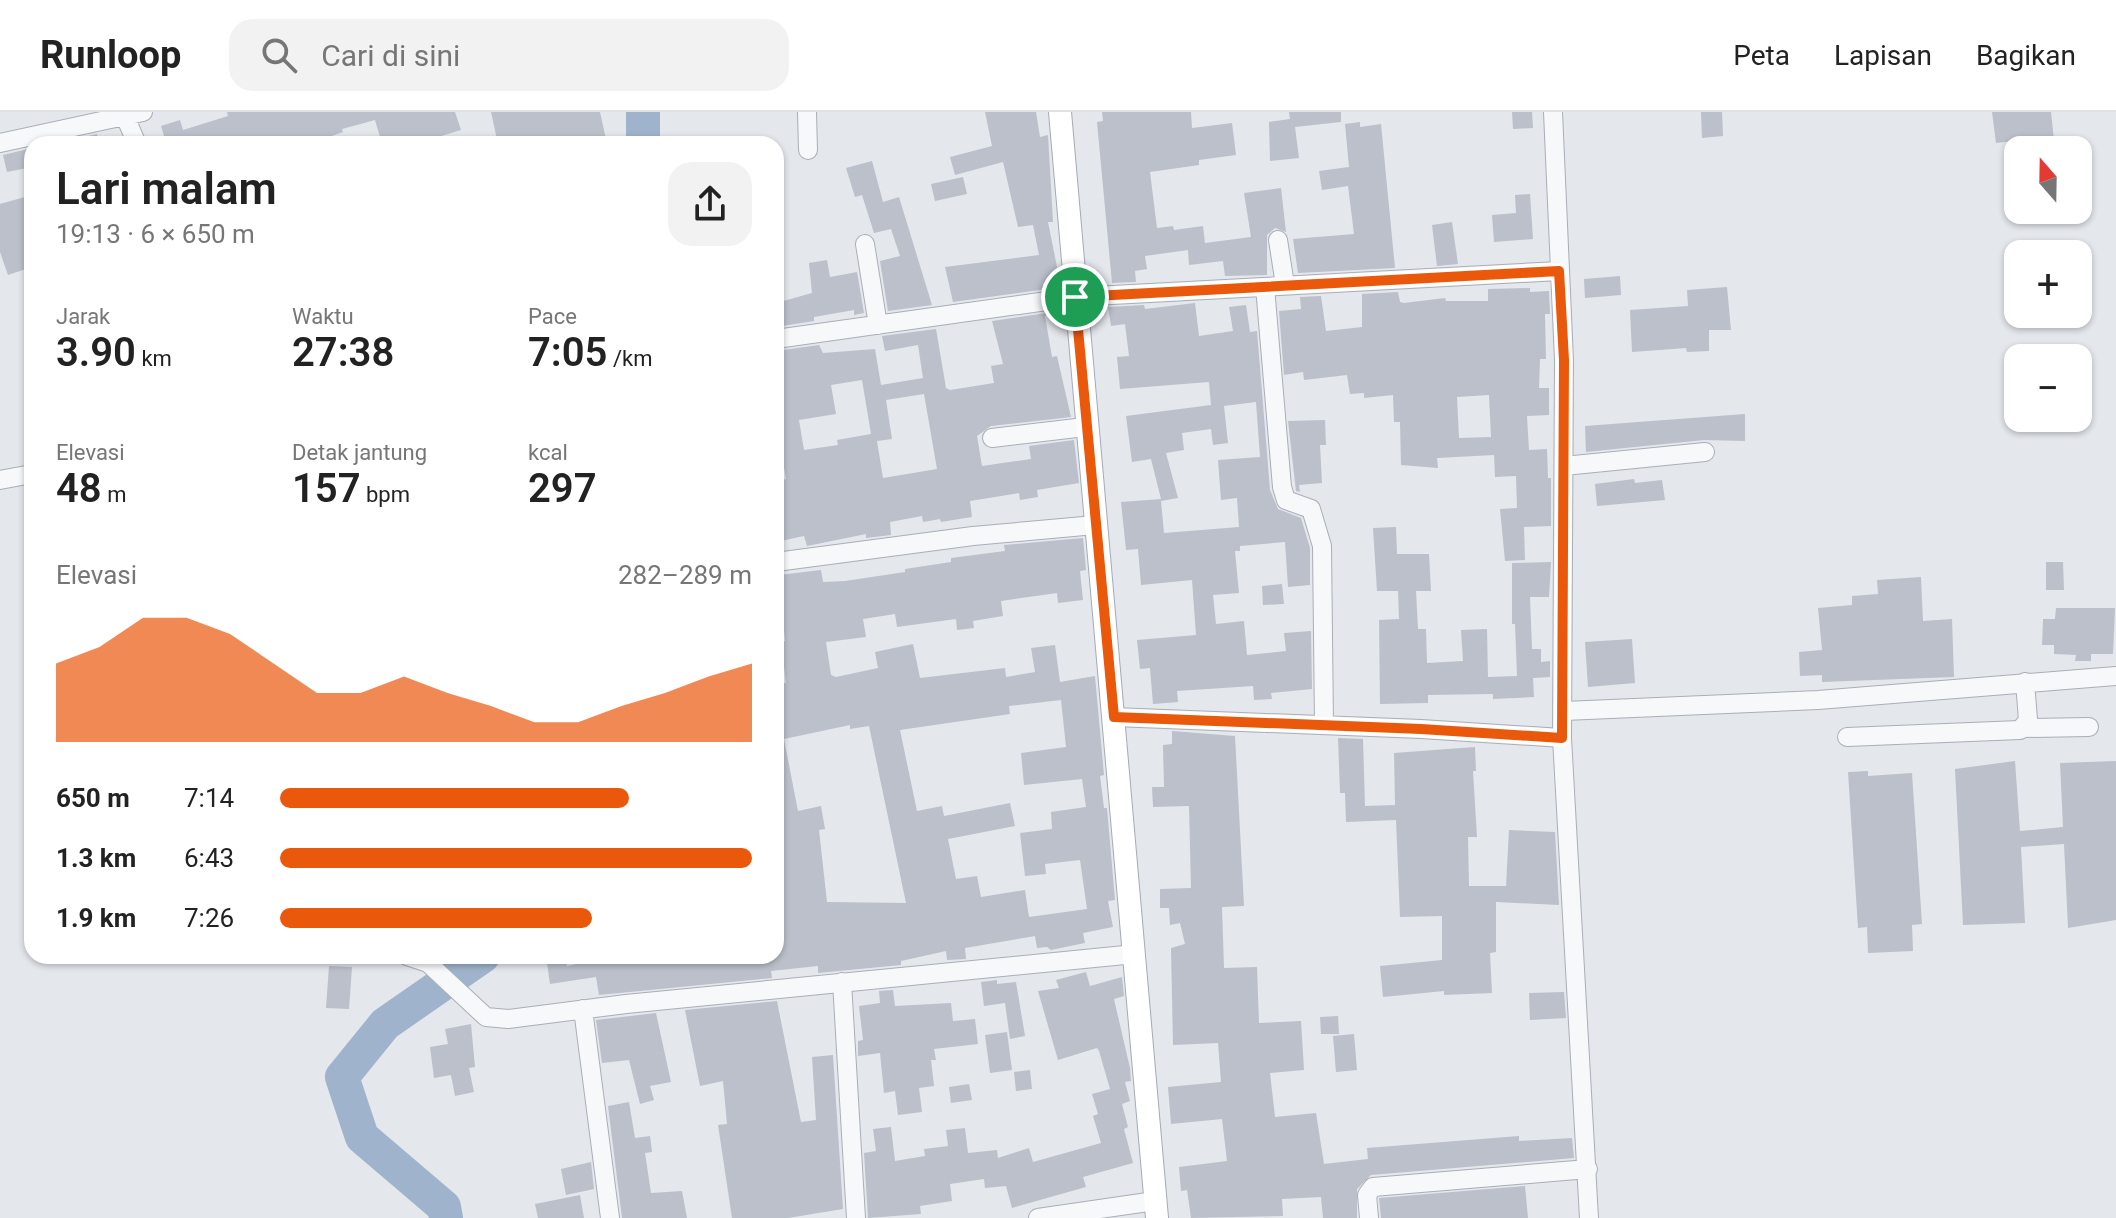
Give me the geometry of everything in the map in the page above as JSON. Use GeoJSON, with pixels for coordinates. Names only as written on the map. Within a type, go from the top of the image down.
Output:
{"type":"FeatureCollection","features":[{"type":"Feature","properties":{"kind":"main road"},"geometry":{"type":"LineString","coordinates":[[1060,112],[1085,427],[1114,717],[1156,1209]]}},
{"type":"Feature","properties":{"kind":"street"},"geometry":{"type":"LineString","coordinates":[[63,136],[124,114],[143,112]]}},
{"type":"Feature","properties":{"kind":"street"},"geometry":{"type":"LineString","coordinates":[[807,112],[808,150]]}},
{"type":"Feature","properties":{"kind":"street"},"geometry":{"type":"LineString","coordinates":[[1553,112],[1564,466],[1562,738],[1589,1218]]}},
{"type":"Feature","properties":{"kind":"street"},"geometry":{"type":"LineString","coordinates":[[124,114],[134,136]]}},
{"type":"Feature","properties":{"kind":"street"},"geometry":{"type":"LineString","coordinates":[[0,143],[24,141]]}},
{"type":"Feature","properties":{"kind":"street"},"geometry":{"type":"LineString","coordinates":[[1278,240],[1285,285]]}},
{"type":"Feature","properties":{"kind":"street"},"geometry":{"type":"LineString","coordinates":[[865,244],[878,325]]}},
{"type":"Feature","properties":{"kind":"street"},"geometry":{"type":"LineString","coordinates":[[784,338],[1075,297],[1559,271]]}},
{"type":"Feature","properties":{"kind":"street"},"geometry":{"type":"LineString","coordinates":[[1265,287],[1282,487],[1286,500],[1311,509],[1322,546],[1324,725]]}},
{"type":"Feature","properties":{"kind":"street"},"geometry":{"type":"LineString","coordinates":[[992,438],[1085,427]]}},
{"type":"Feature","properties":{"kind":"street"},"geometry":{"type":"LineString","coordinates":[[1564,466],[1705,452]]}},
{"type":"Feature","properties":{"kind":"street"},"geometry":{"type":"LineString","coordinates":[[0,480],[24,476]]}},
{"type":"Feature","properties":{"kind":"street"},"geometry":{"type":"LineString","coordinates":[[784,561],[973,536],[1095,525]]}},
{"type":"Feature","properties":{"kind":"street"},"geometry":{"type":"LineString","coordinates":[[1564,711],[1818,700],[2116,676]]}},
{"type":"Feature","properties":{"kind":"street"},"geometry":{"type":"LineString","coordinates":[[2024,728],[2028,720],[2025,682]]}},
{"type":"Feature","properties":{"kind":"street"},"geometry":{"type":"LineString","coordinates":[[1114,717],[1562,738]]}},
{"type":"Feature","properties":{"kind":"street"},"geometry":{"type":"LineString","coordinates":[[1847,737],[2089,727]]}},
{"type":"Feature","properties":{"kind":"street"},"geometry":{"type":"LineString","coordinates":[[429,964],[486,1017],[508,1019],[1135,954]]}},
{"type":"Feature","properties":{"kind":"street"},"geometry":{"type":"LineString","coordinates":[[842,982],[856,1218]]}},
{"type":"Feature","properties":{"kind":"street"},"geometry":{"type":"LineString","coordinates":[[583,1009],[610,1218]]}},
{"type":"Feature","properties":{"kind":"street"},"geometry":{"type":"LineString","coordinates":[[1369,1218],[1367,1195],[1373,1187],[1588,1169]]}},
{"type":"Feature","properties":{"kind":"street"},"geometry":{"type":"LineString","coordinates":[[1038,1218],[1156,1209]]}},
{"type":"Feature","properties":{"kind":"building"},"geometry":{"type":"Polygon","coordinates":[[[227,112],[455,112],[461,130],[441,136],[380,136],[375,120],[342,129],[343,132],[332,136],[164,136],[161,126],[180,120],[183,130],[228,116],[227,112]]]}},
{"type":"Feature","properties":{"kind":"building"},"geometry":{"type":"Polygon","coordinates":[[[491,112],[600,112],[605,136],[496,136],[491,112]]]}},
{"type":"Feature","properties":{"kind":"building"},"geometry":{"type":"Polygon","coordinates":[[[985,112],[1036,112],[1040,137],[1048,135],[1053,222],[1048,222],[1061,287],[953,302],[945,267],[1039,255],[1033,225],[1018,227],[1003,162],[955,175],[950,157],[992,146],[985,112]]]}},
{"type":"Feature","properties":{"kind":"building"},"geometry":{"type":"Polygon","coordinates":[[[1102,112],[1191,112],[1192,128],[1232,123],[1236,155],[1199,160],[1199,165],[1150,172],[1157,228],[1173,226],[1174,230],[1203,226],[1205,243],[1251,237],[1244,193],[1281,188],[1286,232],[1275,228],[1267,235],[1267,275],[1225,276],[1223,261],[1189,265],[1188,250],[1145,256],[1147,269],[1135,271],[1136,282],[1112,283],[1097,122],[1103,121],[1102,112]]]}},
{"type":"Feature","properties":{"kind":"building"},"geometry":{"type":"Polygon","coordinates":[[[1289,112],[1341,112],[1341,122],[1295,127],[1299,158],[1270,161],[1269,122],[1290,119],[1289,112]]]}},
{"type":"Feature","properties":{"kind":"building"},"geometry":{"type":"Polygon","coordinates":[[[1512,112],[1532,112],[1533,128],[1513,129],[1512,112]]]}},
{"type":"Feature","properties":{"kind":"building"},"geometry":{"type":"Polygon","coordinates":[[[1701,112],[1722,112],[1723,136],[1702,138],[1701,112]]]}},
{"type":"Feature","properties":{"kind":"building"},"geometry":{"type":"Polygon","coordinates":[[[1992,112],[2051,112],[2054,136],[2004,136],[2004,142],[1996,143],[1992,112]]]}},
{"type":"Feature","properties":{"kind":"building"},"geometry":{"type":"Polygon","coordinates":[[[1360,122],[1360,127],[1381,124],[1395,268],[1298,273],[1293,239],[1354,234],[1348,186],[1322,190],[1319,171],[1349,167],[1345,124],[1360,122]]]}},
{"type":"Feature","properties":{"kind":"building"},"geometry":{"type":"Polygon","coordinates":[[[24,150],[24,169],[7,172],[3,155],[24,150]]]}},
{"type":"Feature","properties":{"kind":"building"},"geometry":{"type":"Polygon","coordinates":[[[872,161],[883,202],[899,197],[932,305],[888,311],[880,261],[900,256],[891,229],[874,233],[862,195],[855,197],[846,168],[872,161]]]}},
{"type":"Feature","properties":{"kind":"building"},"geometry":{"type":"Polygon","coordinates":[[[963,177],[967,194],[935,201],[931,184],[963,177]]]}},
{"type":"Feature","properties":{"kind":"building"},"geometry":{"type":"Polygon","coordinates":[[[1530,194],[1533,239],[1494,242],[1492,215],[1516,213],[1515,195],[1530,194]]]}},
{"type":"Feature","properties":{"kind":"building"},"geometry":{"type":"Polygon","coordinates":[[[24,197],[24,270],[8,275],[0,252],[0,204],[24,197]]]}},
{"type":"Feature","properties":{"kind":"building"},"geometry":{"type":"Polygon","coordinates":[[[1452,222],[1458,264],[1437,266],[1432,225],[1452,222]]]}},
{"type":"Feature","properties":{"kind":"building"},"geometry":{"type":"Polygon","coordinates":[[[827,260],[830,277],[857,272],[864,313],[854,315],[854,310],[784,326],[784,301],[812,293],[809,263],[827,260]]]}},
{"type":"Feature","properties":{"kind":"building"},"geometry":{"type":"Polygon","coordinates":[[[1620,276],[1621,295],[1585,298],[1584,279],[1620,276]]]}},
{"type":"Feature","properties":{"kind":"building"},"geometry":{"type":"Polygon","coordinates":[[[1727,287],[1731,330],[1709,330],[1709,351],[1687,352],[1686,348],[1632,352],[1630,310],[1688,306],[1687,290],[1727,287]]]}},
{"type":"Feature","properties":{"kind":"building"},"geometry":{"type":"Polygon","coordinates":[[[1488,289],[1549,291],[1550,314],[1545,314],[1546,359],[1540,359],[1539,388],[1549,388],[1549,415],[1527,416],[1529,450],[1547,449],[1548,478],[1551,478],[1551,526],[1524,527],[1525,560],[1505,561],[1500,509],[1517,508],[1516,476],[1495,477],[1494,455],[1437,458],[1438,468],[1401,465],[1400,422],[1394,422],[1393,395],[1364,398],[1364,393],[1350,394],[1347,375],[1304,380],[1303,372],[1284,375],[1279,311],[1301,309],[1300,297],[1321,296],[1326,331],[1362,327],[1362,294],[1398,292],[1400,302],[1404,303],[1445,298],[1446,301],[1488,301],[1488,289]],[[1489,395],[1457,397],[1459,438],[1491,437],[1489,395]]]}},
{"type":"Feature","properties":{"kind":"building"},"geometry":{"type":"Polygon","coordinates":[[[1195,303],[1199,336],[1233,331],[1229,307],[1246,305],[1250,332],[1257,331],[1270,490],[1278,509],[1301,518],[1310,548],[1310,585],[1288,587],[1285,542],[1240,546],[1240,551],[1235,551],[1239,593],[1213,595],[1216,624],[1244,621],[1247,655],[1286,651],[1284,633],[1311,631],[1312,689],[1271,693],[1272,699],[1254,700],[1253,686],[1177,691],[1178,702],[1153,704],[1150,668],[1140,669],[1137,640],[1196,635],[1192,580],[1141,585],[1138,549],[1126,550],[1121,502],[1161,499],[1151,459],[1132,462],[1126,416],[1211,405],[1209,382],[1120,389],[1117,357],[1129,356],[1125,324],[1111,326],[1108,307],[1144,305],[1145,309],[1195,303]],[[1256,402],[1224,406],[1228,443],[1213,445],[1211,429],[1182,433],[1184,450],[1166,453],[1178,498],[1161,501],[1164,533],[1239,527],[1237,498],[1221,500],[1218,460],[1260,457],[1256,402]]]}},
{"type":"Feature","properties":{"kind":"building"},"geometry":{"type":"Polygon","coordinates":[[[1060,311],[1045,316],[1052,357],[1057,356],[1071,417],[991,426],[977,436],[982,466],[1031,459],[1029,446],[1074,440],[1079,483],[1037,490],[1038,497],[1020,500],[1019,493],[970,501],[972,517],[923,522],[922,516],[890,522],[891,535],[866,538],[866,534],[807,546],[804,536],[784,540],[784,350],[819,345],[823,353],[875,349],[881,385],[923,378],[918,345],[885,351],[882,336],[936,329],[946,388],[950,390],[994,383],[991,366],[1003,364],[992,321],[1060,311]],[[862,380],[831,385],[836,414],[799,420],[804,450],[838,445],[837,440],[871,434],[862,380]],[[924,394],[886,400],[892,439],[877,441],[883,478],[937,469],[924,394]]]}},
{"type":"Feature","properties":{"kind":"building"},"geometry":{"type":"Polygon","coordinates":[[[1745,414],[1745,441],[1704,440],[1586,452],[1585,426],[1745,414]]]}},
{"type":"Feature","properties":{"kind":"building"},"geometry":{"type":"Polygon","coordinates":[[[1325,420],[1326,445],[1320,445],[1322,483],[1299,485],[1300,492],[1296,491],[1288,421],[1325,420]]]}},
{"type":"Feature","properties":{"kind":"building"},"geometry":{"type":"Polygon","coordinates":[[[1634,479],[1635,483],[1662,480],[1665,500],[1597,506],[1595,484],[1634,479]]]}},
{"type":"Feature","properties":{"kind":"building"},"geometry":{"type":"Polygon","coordinates":[[[1396,527],[1397,554],[1429,554],[1431,591],[1416,591],[1418,629],[1426,629],[1427,663],[1463,661],[1461,630],[1487,629],[1488,677],[1517,676],[1515,624],[1512,624],[1512,563],[1551,562],[1549,597],[1530,597],[1532,649],[1541,649],[1541,662],[1550,661],[1550,677],[1533,678],[1534,697],[1493,699],[1493,694],[1428,695],[1428,703],[1380,704],[1379,620],[1399,619],[1398,591],[1377,591],[1373,528],[1396,527]]]}},
{"type":"Feature","properties":{"kind":"building"},"geometry":{"type":"Polygon","coordinates":[[[1083,538],[1086,570],[1080,571],[1083,600],[1058,603],[1057,593],[1001,601],[1003,616],[973,621],[974,628],[957,630],[956,619],[897,627],[895,614],[863,619],[866,637],[826,642],[831,675],[836,677],[878,668],[875,652],[913,644],[920,678],[1005,668],[1006,677],[1035,672],[1031,648],[1055,645],[1060,682],[1095,676],[1104,775],[1100,776],[1104,808],[1107,808],[1115,900],[1108,901],[1113,927],[1083,933],[1085,943],[1051,950],[1047,947],[1037,948],[1035,936],[965,948],[966,959],[947,960],[946,951],[901,961],[901,965],[818,973],[818,966],[771,971],[772,978],[599,995],[596,977],[550,984],[547,964],[784,964],[784,739],[784,683],[786,683],[784,574],[821,570],[823,582],[845,581],[905,572],[905,569],[951,562],[951,558],[1005,551],[1004,545],[1083,538]],[[1061,700],[1009,706],[1010,714],[900,730],[917,811],[942,806],[944,816],[1010,803],[1015,826],[948,839],[956,879],[977,876],[981,897],[1025,890],[1029,917],[1087,909],[1080,860],[1045,864],[1046,874],[1025,876],[1020,833],[1052,829],[1051,812],[1086,807],[1082,779],[1024,785],[1021,753],[1066,747],[1061,700]],[[850,725],[784,739],[798,811],[821,806],[825,829],[819,830],[827,902],[906,903],[869,726],[850,729],[850,725]]]}},
{"type":"Feature","properties":{"kind":"building"},"geometry":{"type":"Polygon","coordinates":[[[2046,562],[2063,562],[2064,590],[2046,590],[2046,562]]]}},
{"type":"Feature","properties":{"kind":"building"},"geometry":{"type":"Polygon","coordinates":[[[1921,577],[1923,621],[1952,619],[1954,677],[1822,682],[1822,675],[1800,676],[1799,652],[1822,650],[1818,608],[1852,605],[1852,596],[1878,594],[1877,580],[1921,577]]]}},
{"type":"Feature","properties":{"kind":"building"},"geometry":{"type":"Polygon","coordinates":[[[1282,584],[1284,604],[1263,605],[1262,586],[1282,584]]]}},
{"type":"Feature","properties":{"kind":"building"},"geometry":{"type":"Polygon","coordinates":[[[2056,608],[2115,608],[2113,654],[2091,654],[2091,661],[2075,661],[2076,655],[2054,654],[2054,645],[2042,645],[2043,619],[2055,619],[2056,608]]]}},
{"type":"Feature","properties":{"kind":"building"},"geometry":{"type":"Polygon","coordinates":[[[1632,639],[1635,683],[1588,687],[1585,642],[1632,639]]]}},
{"type":"Feature","properties":{"kind":"building"},"geometry":{"type":"Polygon","coordinates":[[[1172,731],[1235,736],[1244,906],[1222,907],[1224,968],[1257,967],[1259,1023],[1301,1021],[1304,1070],[1270,1073],[1275,1117],[1316,1113],[1324,1164],[1368,1159],[1367,1148],[1519,1136],[1519,1141],[1572,1138],[1574,1158],[1371,1175],[1357,1189],[1357,1218],[1323,1218],[1321,1197],[1282,1199],[1283,1216],[1191,1218],[1187,1190],[1181,1191],[1179,1167],[1227,1161],[1222,1119],[1171,1124],[1168,1087],[1221,1082],[1218,1043],[1173,1045],[1171,948],[1185,944],[1180,923],[1170,925],[1169,908],[1160,908],[1160,889],[1191,888],[1189,806],[1153,807],[1152,787],[1164,787],[1163,745],[1172,744],[1172,731]]]}},
{"type":"Feature","properties":{"kind":"building"},"geometry":{"type":"Polygon","coordinates":[[[1338,738],[1363,739],[1365,806],[1395,805],[1394,753],[1475,747],[1476,771],[1473,771],[1477,837],[1468,837],[1469,886],[1506,886],[1509,830],[1555,832],[1559,905],[1496,902],[1496,952],[1490,953],[1492,993],[1444,995],[1444,991],[1383,997],[1380,966],[1442,960],[1442,916],[1400,917],[1396,820],[1346,822],[1345,793],[1340,793],[1338,738]]]}},
{"type":"Feature","properties":{"kind":"building"},"geometry":{"type":"Polygon","coordinates":[[[2015,761],[2020,831],[2063,827],[2060,763],[2116,761],[2116,920],[2068,928],[2064,844],[2021,847],[2025,923],[1963,925],[1955,769],[2015,761]]]}},
{"type":"Feature","properties":{"kind":"building"},"geometry":{"type":"Polygon","coordinates":[[[1868,771],[1868,776],[1912,773],[1922,924],[1912,925],[1913,951],[1868,953],[1867,927],[1858,928],[1848,772],[1868,771]]]}},
{"type":"Feature","properties":{"kind":"building"},"geometry":{"type":"Polygon","coordinates":[[[329,966],[352,967],[349,1009],[326,1008],[329,966]]]}},
{"type":"Feature","properties":{"kind":"building"},"geometry":{"type":"Polygon","coordinates":[[[1086,972],[1090,986],[1122,977],[1124,996],[1114,999],[1130,1068],[1131,1081],[1125,1082],[1130,1101],[1122,1104],[1128,1127],[1124,1129],[1133,1163],[1083,1177],[1086,1187],[1012,1208],[1006,1186],[985,1188],[984,1179],[950,1184],[952,1201],[920,1206],[921,1214],[868,1218],[864,1153],[876,1151],[873,1129],[891,1127],[895,1161],[925,1156],[924,1149],[948,1146],[946,1130],[965,1128],[968,1153],[997,1150],[998,1158],[1029,1148],[1033,1162],[1101,1143],[1093,1116],[1098,1114],[1092,1094],[1110,1089],[1099,1051],[1097,1048],[1058,1060],[1038,991],[1059,988],[1056,980],[1086,972]]]}},
{"type":"Feature","properties":{"kind":"building"},"geometry":{"type":"Polygon","coordinates":[[[997,980],[997,984],[1016,982],[1025,1036],[1010,1039],[1005,1003],[984,1006],[981,982],[997,980]]]}},
{"type":"Feature","properties":{"kind":"building"},"geometry":{"type":"Polygon","coordinates":[[[893,990],[895,1006],[951,1003],[953,1021],[975,1019],[978,1044],[934,1049],[936,1060],[931,1060],[934,1086],[919,1088],[922,1112],[898,1115],[895,1091],[884,1093],[880,1053],[858,1056],[858,1041],[863,1040],[859,1006],[880,1003],[879,991],[893,990]]]}},
{"type":"Feature","properties":{"kind":"building"},"geometry":{"type":"Polygon","coordinates":[[[1564,992],[1566,1018],[1530,1020],[1529,993],[1564,992]]]}},
{"type":"Feature","properties":{"kind":"building"},"geometry":{"type":"Polygon","coordinates":[[[777,1001],[801,1122],[816,1120],[812,1057],[833,1055],[843,1209],[788,1218],[732,1218],[718,1125],[727,1124],[723,1081],[700,1086],[685,1010],[777,1001]]]}},
{"type":"Feature","properties":{"kind":"building"},"geometry":{"type":"Polygon","coordinates":[[[656,1013],[671,1082],[650,1086],[654,1100],[640,1104],[629,1060],[602,1063],[596,1020],[656,1013]]]}},
{"type":"Feature","properties":{"kind":"building"},"geometry":{"type":"Polygon","coordinates":[[[1338,1016],[1339,1034],[1321,1034],[1320,1017],[1338,1016]]]}},
{"type":"Feature","properties":{"kind":"building"},"geometry":{"type":"Polygon","coordinates":[[[471,1024],[475,1067],[469,1068],[474,1092],[455,1096],[451,1075],[434,1078],[430,1047],[448,1044],[445,1029],[471,1024]]]}},
{"type":"Feature","properties":{"kind":"building"},"geometry":{"type":"Polygon","coordinates":[[[1007,1032],[1012,1070],[990,1073],[985,1035],[1007,1032]]]}},
{"type":"Feature","properties":{"kind":"building"},"geometry":{"type":"Polygon","coordinates":[[[1354,1034],[1357,1070],[1336,1072],[1333,1036],[1354,1034]]]}},
{"type":"Feature","properties":{"kind":"building"},"geometry":{"type":"Polygon","coordinates":[[[1030,1070],[1032,1089],[1016,1091],[1014,1072],[1030,1070]]]}},
{"type":"Feature","properties":{"kind":"building"},"geometry":{"type":"Polygon","coordinates":[[[969,1084],[972,1100],[951,1103],[949,1087],[969,1084]]]}},
{"type":"Feature","properties":{"kind":"building"},"geometry":{"type":"Polygon","coordinates":[[[629,1102],[635,1138],[650,1136],[652,1152],[645,1153],[651,1193],[682,1191],[687,1218],[622,1218],[608,1106],[629,1102]]]}},
{"type":"Feature","properties":{"kind":"building"},"geometry":{"type":"Polygon","coordinates":[[[591,1162],[594,1189],[566,1195],[561,1169],[591,1162]]]}},
{"type":"Feature","properties":{"kind":"building"},"geometry":{"type":"Polygon","coordinates":[[[1525,1186],[1528,1218],[1381,1218],[1379,1198],[1525,1186]]]}},
{"type":"Feature","properties":{"kind":"building"},"geometry":{"type":"Polygon","coordinates":[[[580,1195],[584,1218],[538,1218],[535,1204],[580,1195]]]}},
{"type":"Feature","properties":{"kind":"waterway"},"geometry":{"type":"LineString","coordinates":[[643,112],[643,136]]}},
{"type":"Feature","properties":{"kind":"waterway"},"geometry":{"type":"LineString","coordinates":[[446,1218],[444,1207],[362,1137],[342,1077],[385,1024],[471,964]]}},
{"type":"Feature","properties":{"kind":"route"},"geometry":{"type":"LineString","coordinates":[[1559,271],[1564,360],[1562,738],[1114,717],[1075,297],[1559,271]]}}]}
